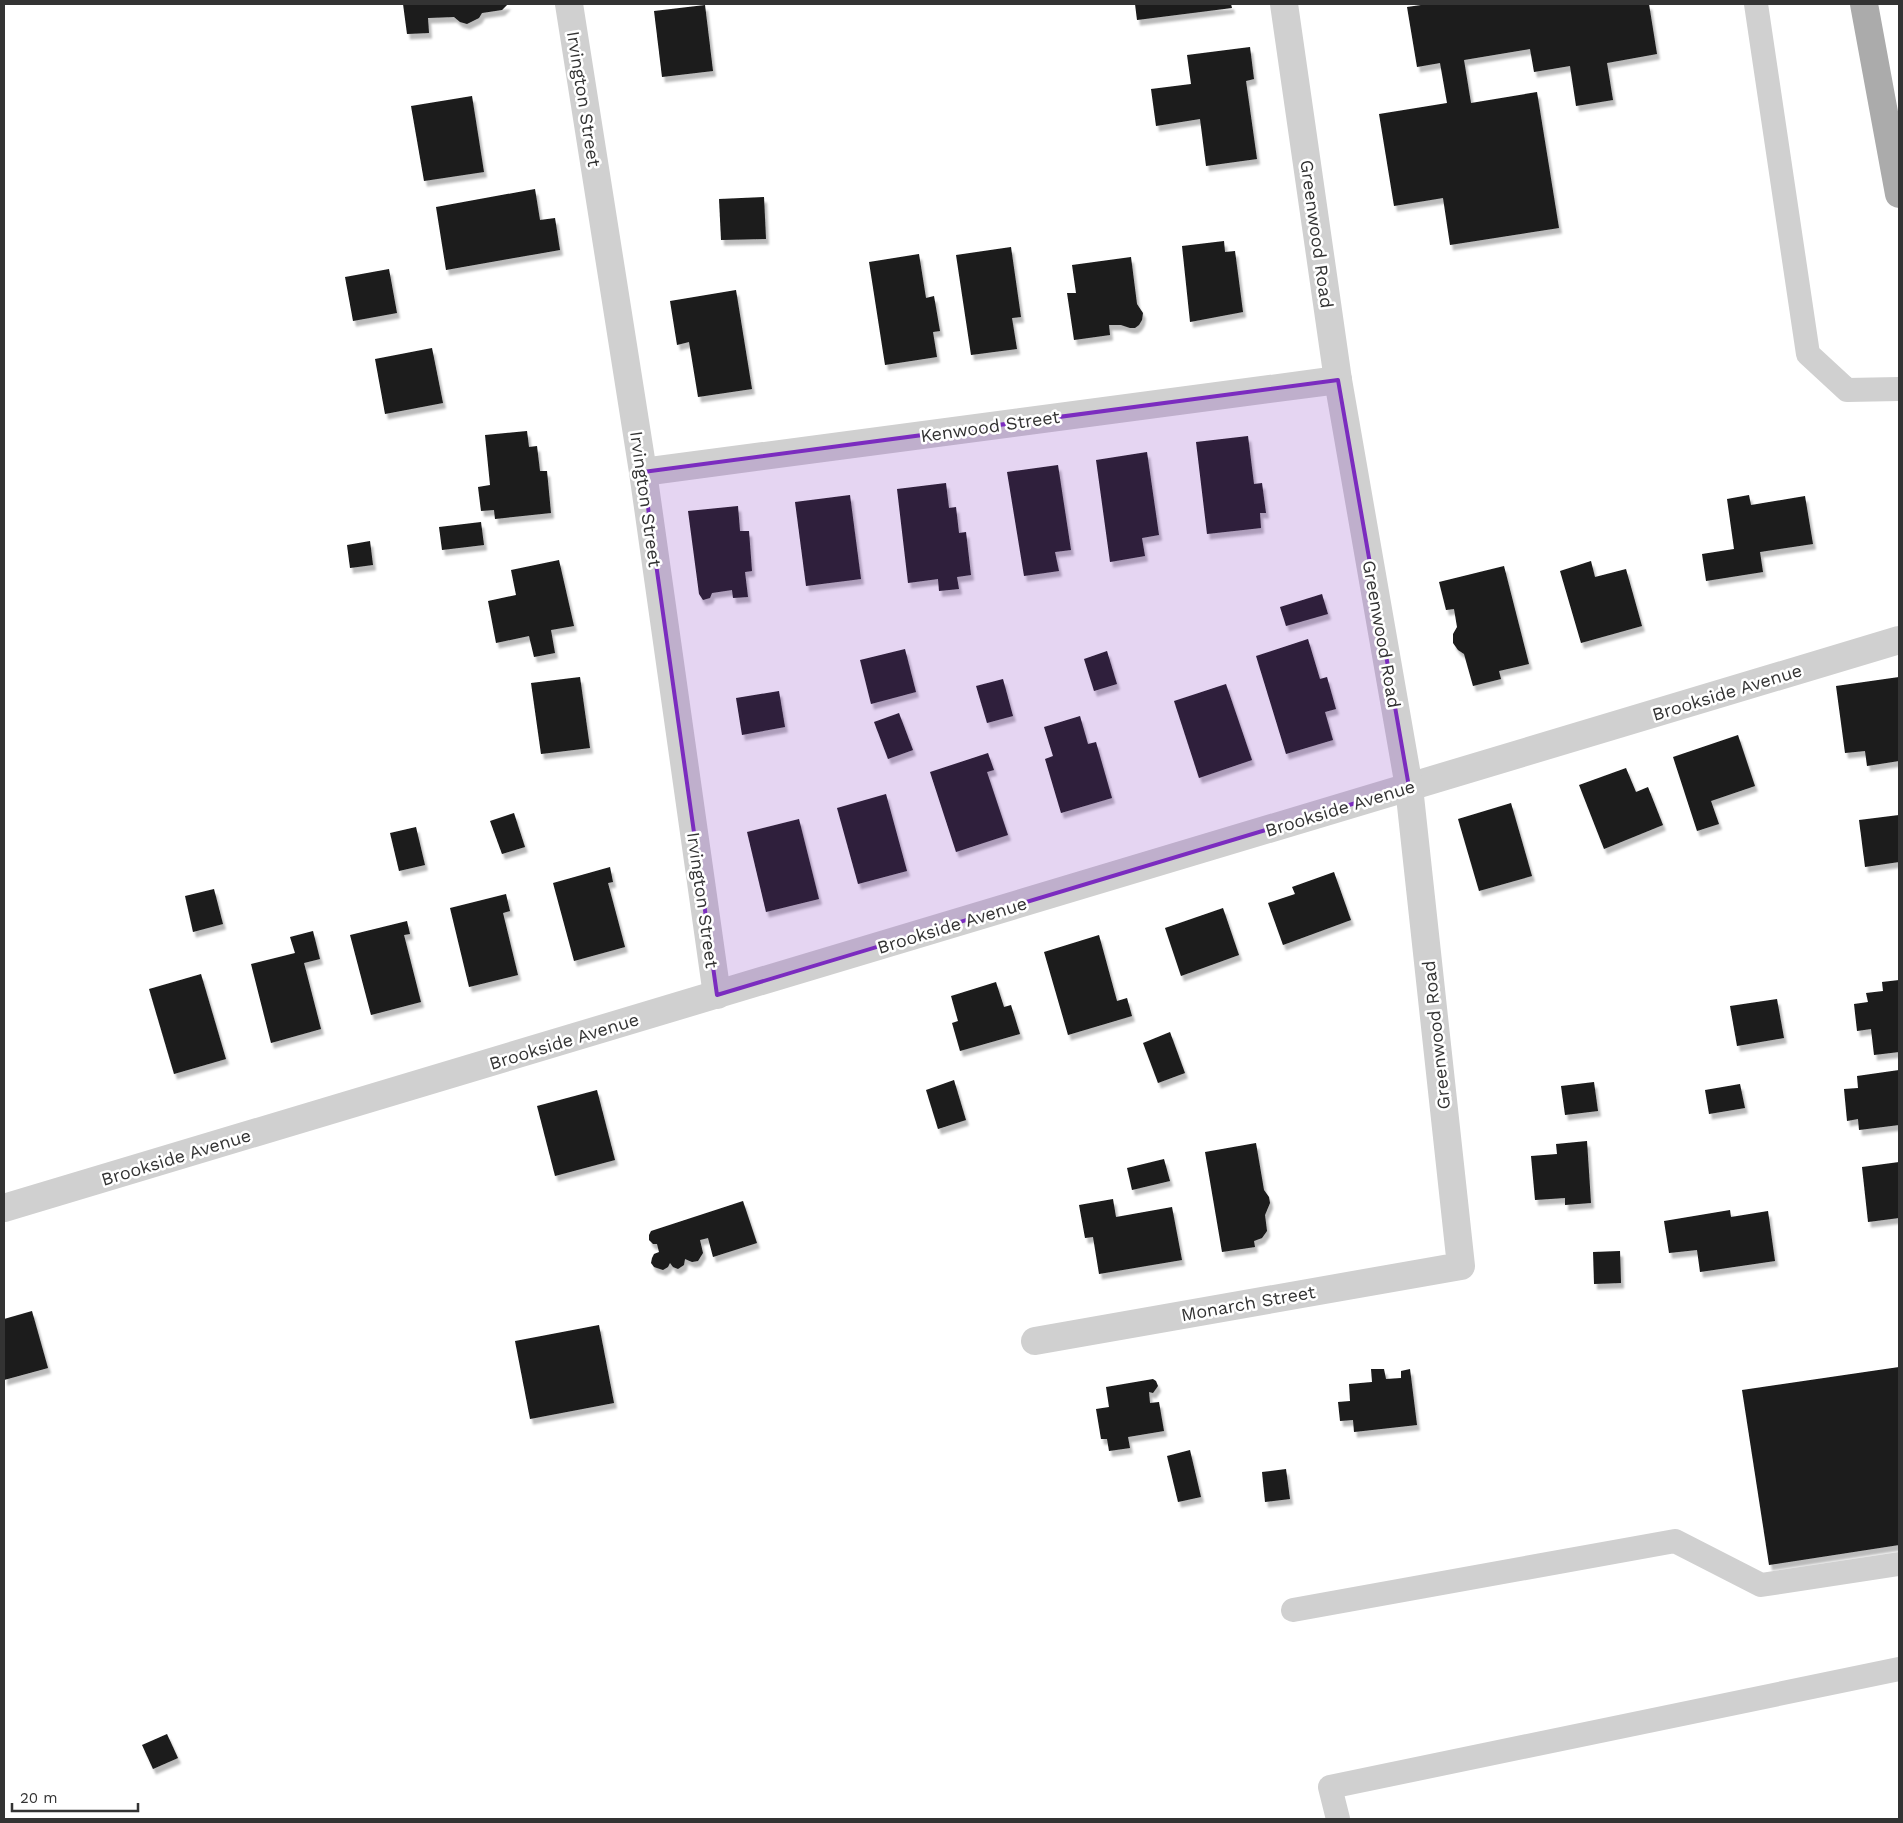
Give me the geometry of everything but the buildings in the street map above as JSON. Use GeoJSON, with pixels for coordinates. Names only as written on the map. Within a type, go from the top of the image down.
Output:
{"type":"FeatureCollection","features":[{"type":"Feature","properties":{"kind":"main road"},"geometry":{"type":"LineString","coordinates":[[1864,4],[1899,194]]}},
{"type":"Feature","properties":{"kind":"street","name":"Irvington Street"},"geometry":{"type":"LineString","coordinates":[[568,4],[642,472],[717,995]]}},
{"type":"Feature","properties":{"kind":"street","name":"Greenwood Road"},"geometry":{"type":"LineString","coordinates":[[1284,4],[1338,380],[1409,787],[1461,1266]]}},
{"type":"Feature","properties":{"kind":"street","name":"Kenwood Street"},"geometry":{"type":"LineString","coordinates":[[642,472],[1338,380]]}},
{"type":"Feature","properties":{"kind":"street","name":"Brookside Avenue"},"geometry":{"type":"LineString","coordinates":[[4,1208],[1899,640]]}},
{"type":"Feature","properties":{"kind":"street","name":"Monarch Street"},"geometry":{"type":"LineString","coordinates":[[1035,1341],[1461,1266]]}},
{"type":"Feature","properties":{"kind":"lane"},"geometry":{"type":"LineString","coordinates":[[1756,4],[1808,354],[1847,390],[1899,390]]}},
{"type":"Feature","properties":{"kind":"lane"},"geometry":{"type":"LineString","coordinates":[[1293,1610],[1675,1541],[1761,1585],[1899,1564]]}},
{"type":"Feature","properties":{"kind":"lane"},"geometry":{"type":"LineString","coordinates":[[1338,1819],[1330,1787],[1899,1669]]}},
{"type":"Feature","properties":{"kind":"highlighted area"},"geometry":{"type":"Polygon","coordinates":[[[1338,380],[1409,787],[717,995],[643,472],[1338,380]]]}}]}
